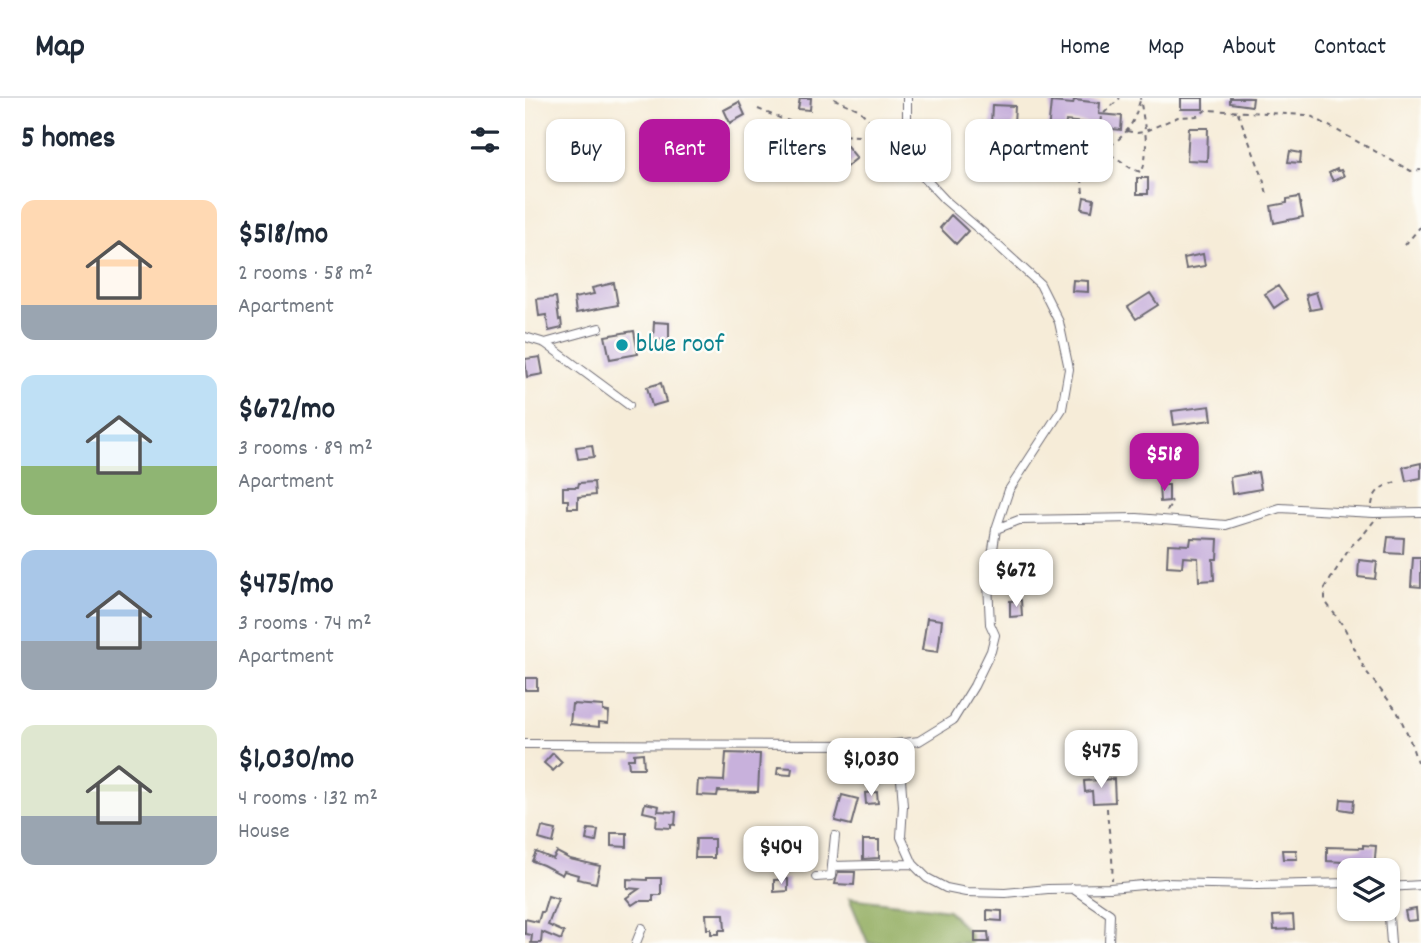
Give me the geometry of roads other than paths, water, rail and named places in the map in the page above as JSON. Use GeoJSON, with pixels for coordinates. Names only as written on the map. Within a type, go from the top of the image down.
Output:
{"type":"FeatureCollection","features":[{"type":"Feature","properties":{"kind":"street"},"geometry":{"type":"LineString","coordinates":[[525,744],[888,745],[919,741],[953,720],[975,686],[995,635],[990,624],[988,583],[996,529],[1009,490],[1062,408],[1069,369],[1059,322],[1040,284],[945,200],[915,168],[907,121],[908,99]]}},
{"type":"Feature","properties":{"kind":"street"},"geometry":{"type":"LineString","coordinates":[[545,343],[599,328]]}},
{"type":"Feature","properties":{"kind":"street"},"geometry":{"type":"LineString","coordinates":[[525,337],[545,343],[629,405]]}},
{"type":"Feature","properties":{"kind":"street"},"geometry":{"type":"LineString","coordinates":[[996,529],[1019,520],[1137,518],[1226,525],[1280,508],[1374,513],[1421,512]]}},
{"type":"Feature","properties":{"kind":"street"},"geometry":{"type":"LineString","coordinates":[[888,745],[897,758],[901,779],[901,837],[913,864],[927,878],[946,888],[966,892],[1005,893],[1164,883],[1337,883]]}},
{"type":"Feature","properties":{"kind":"street"},"geometry":{"type":"LineString","coordinates":[[816,877],[831,876],[835,836]]}},
{"type":"Feature","properties":{"kind":"street"},"geometry":{"type":"LineString","coordinates":[[832,866],[913,864]]}},
{"type":"Feature","properties":{"kind":"street"},"geometry":{"type":"LineString","coordinates":[[1400,886],[1421,885]]}},
{"type":"Feature","properties":{"kind":"street"},"geometry":{"type":"LineString","coordinates":[[1072,888],[1110,915],[1109,943]]}},
{"type":"Feature","properties":{"kind":"street"},"geometry":{"type":"LineString","coordinates":[[1389,921],[1391,943]]}},
{"type":"Feature","properties":{"kind":"street"},"geometry":{"type":"LineString","coordinates":[[636,943],[642,928]]}},
{"type":"Feature","properties":{"kind":"place","name":"blue roof"},"geometry":{"type":"Point","coordinates":[622,345]}}]}
